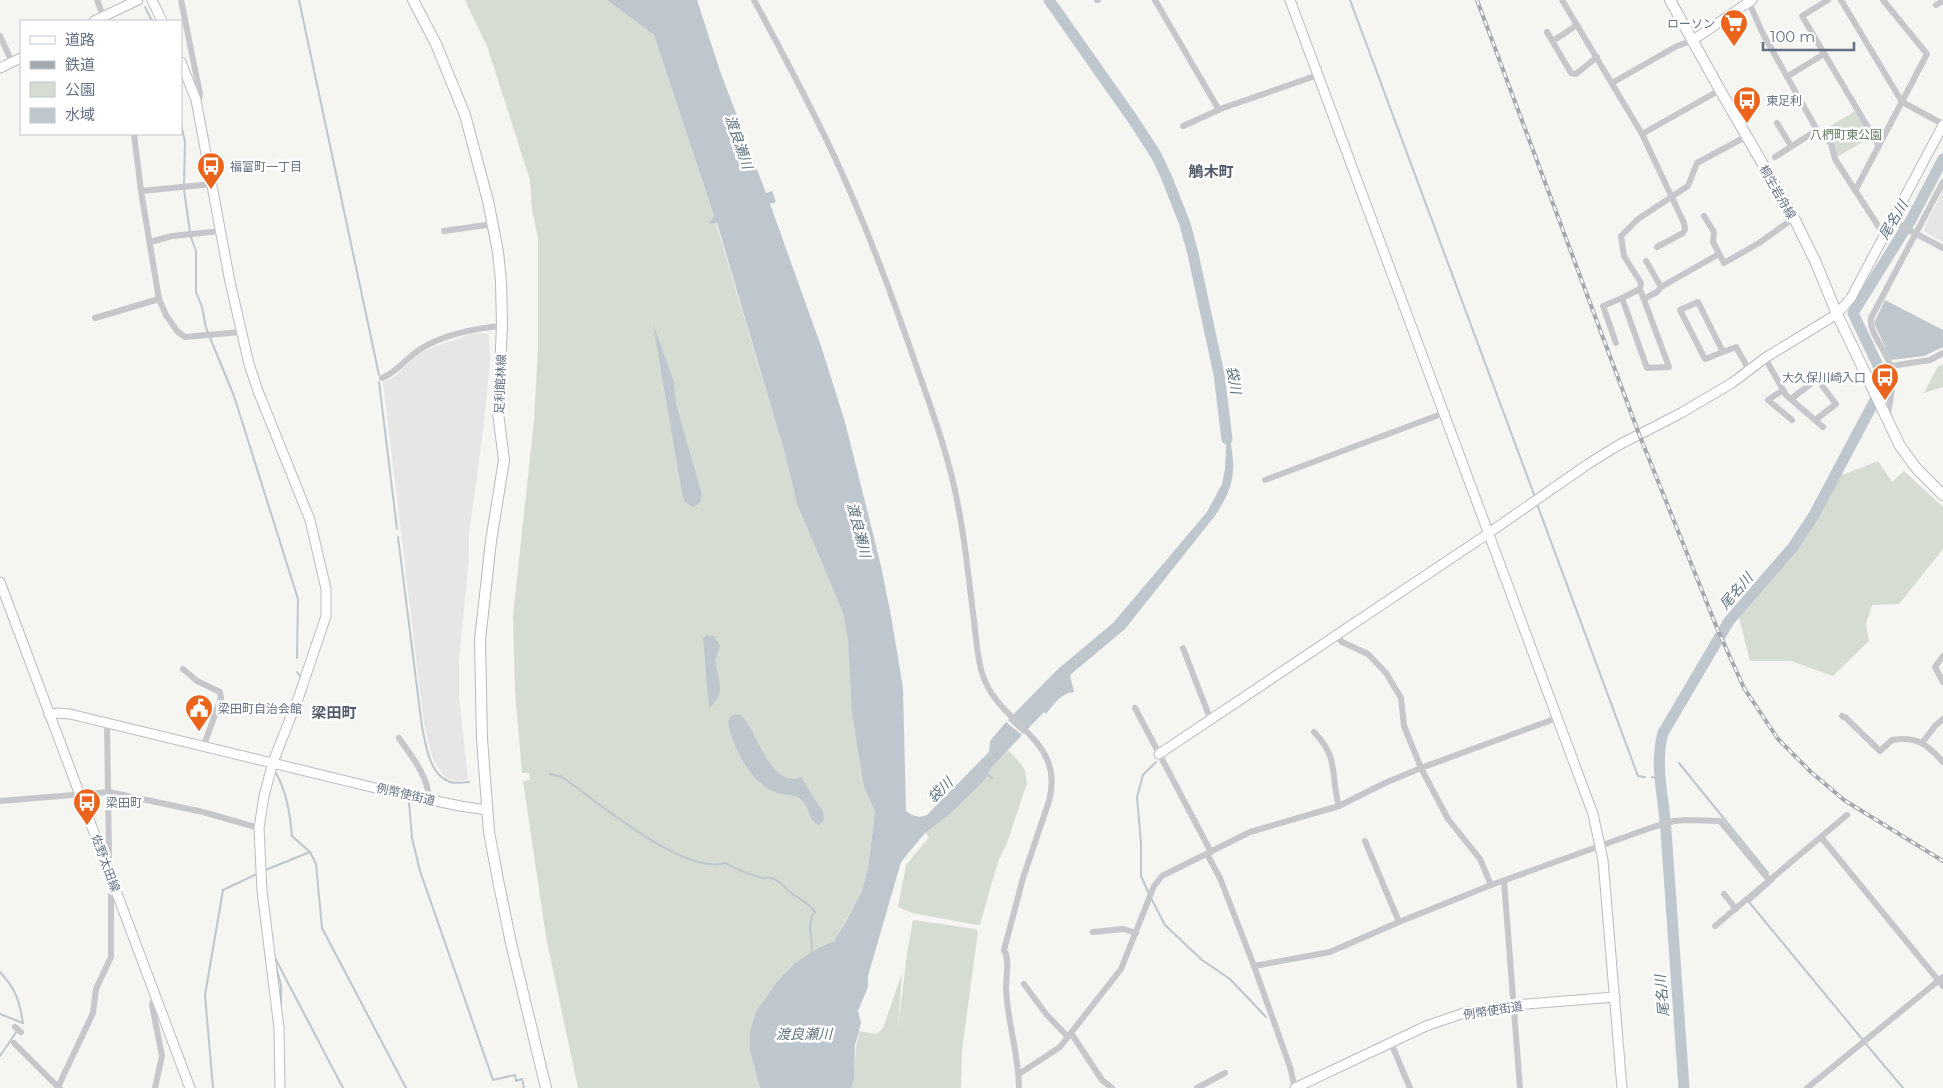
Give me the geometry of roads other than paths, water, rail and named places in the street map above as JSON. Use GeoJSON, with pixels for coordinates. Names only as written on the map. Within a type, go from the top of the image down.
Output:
{"type":"FeatureCollection","features":[{"type":"Feature","properties":{"kind":"main road","name":"足利館林線"},"geometry":{"type":"LineString","coordinates":[[413,0],[436,44],[465,115],[478,159],[493,224],[501,281],[502,326],[498,414],[504,452],[504,466],[491,541],[480,640],[482,739],[487,810]]}},
{"type":"Feature","properties":{"kind":"main road","name":"桐生岩舟線"},"geometry":{"type":"LineString","coordinates":[[1670,0],[1794,218],[1816,263],[1837,314],[1888,420]]}},
{"type":"Feature","properties":{"kind":"main road"},"geometry":{"type":"LineString","coordinates":[[1888,420],[1908,458],[1928,482],[1943,495]]}},
{"type":"Feature","properties":{"kind":"main road"},"geometry":{"type":"LineString","coordinates":[[487,810],[510,943],[546,1088]]}},
{"type":"Feature","properties":{"kind":"street"},"geometry":{"type":"LineString","coordinates":[[97,0],[105,19],[138,0]]}},
{"type":"Feature","properties":{"kind":"street"},"geometry":{"type":"LineString","coordinates":[[152,0],[162,20]]}},
{"type":"Feature","properties":{"kind":"street"},"geometry":{"type":"LineString","coordinates":[[181,0],[200,94],[198,100],[196,100]]}},
{"type":"Feature","properties":{"kind":"street"},"geometry":{"type":"LineString","coordinates":[[754,0],[841,171],[896,304],[950,468],[964,546],[974,616],[976,647],[982,673],[992,695],[1010,716],[1037,742],[1048,758],[1053,781],[1049,801],[1023,878],[1004,950],[1007,954],[1006,976],[1009,1020],[1020,1088]]}},
{"type":"Feature","properties":{"kind":"street"},"geometry":{"type":"LineString","coordinates":[[1155,0],[1219,110]]}},
{"type":"Feature","properties":{"kind":"street"},"geometry":{"type":"LineString","coordinates":[[1290,0],[1593,814],[1601,844],[1622,1088]]}},
{"type":"Feature","properties":{"kind":"street"},"geometry":{"type":"LineString","coordinates":[[1562,0],[1642,134],[1685,229],[1683,233],[1657,247]]}},
{"type":"Feature","properties":{"kind":"street"},"geometry":{"type":"LineString","coordinates":[[1828,0],[1802,16],[1879,146]]}},
{"type":"Feature","properties":{"kind":"street"},"geometry":{"type":"LineString","coordinates":[[1159,754],[1211,721],[1602,455],[1704,401],[1765,358],[1837,314],[1851,298],[1884,235],[1896,223],[1943,125],[1902,102],[1841,0]]}},
{"type":"Feature","properties":{"kind":"street"},"geometry":{"type":"LineString","coordinates":[[1855,191],[1927,54],[1883,0]]}},
{"type":"Feature","properties":{"kind":"street"},"geometry":{"type":"LineString","coordinates":[[1612,83],[1675,47],[1694,40],[1749,1],[1762,32],[1817,130],[1831,144],[1835,159],[1884,235]]}},
{"type":"Feature","properties":{"kind":"street"},"geometry":{"type":"LineString","coordinates":[[1936,5],[1943,1]]}},
{"type":"Feature","properties":{"kind":"street"},"geometry":{"type":"LineString","coordinates":[[1553,42],[1577,25]]}},
{"type":"Feature","properties":{"kind":"street"},"geometry":{"type":"LineString","coordinates":[[1547,32],[1571,73],[1576,74],[1596,57]]}},
{"type":"Feature","properties":{"kind":"street"},"geometry":{"type":"LineString","coordinates":[[0,36],[12,62]]}},
{"type":"Feature","properties":{"kind":"street"},"geometry":{"type":"LineString","coordinates":[[1788,76],[1824,54]]}},
{"type":"Feature","properties":{"kind":"street"},"geometry":{"type":"LineString","coordinates":[[0,68],[20,58]]}},
{"type":"Feature","properties":{"kind":"street"},"geometry":{"type":"LineString","coordinates":[[182,65],[196,100],[241,332],[258,391],[310,520],[323,571],[327,597],[326,616],[321,632],[273,762],[264,796],[259,828],[262,892],[279,1028],[280,1088]]}},
{"type":"Feature","properties":{"kind":"street"},"geometry":{"type":"LineString","coordinates":[[1183,126],[1219,110],[1318,75]]}},
{"type":"Feature","properties":{"kind":"street"},"geometry":{"type":"LineString","coordinates":[[1642,134],[1720,90]]}},
{"type":"Feature","properties":{"kind":"street"},"geometry":{"type":"LineString","coordinates":[[1777,123],[1791,146]]}},
{"type":"Feature","properties":{"kind":"street"},"geometry":{"type":"LineString","coordinates":[[1775,156],[1817,130]]}},
{"type":"Feature","properties":{"kind":"street"},"geometry":{"type":"LineString","coordinates":[[134,135],[141,191],[159,299],[166,315],[177,331],[185,336],[241,332]]}},
{"type":"Feature","properties":{"kind":"street"},"geometry":{"type":"LineString","coordinates":[[1622,298],[1647,368],[1669,367],[1640,289],[1641,283],[1624,256],[1621,236],[1638,219],[1688,186],[1697,163],[1747,136]]}},
{"type":"Feature","properties":{"kind":"street"},"geometry":{"type":"LineString","coordinates":[[1888,420],[1889,397],[1892,384],[1890,366],[1870,322],[1913,232],[1943,182]]}},
{"type":"Feature","properties":{"kind":"street"},"geometry":{"type":"LineString","coordinates":[[141,191],[213,184]]}},
{"type":"Feature","properties":{"kind":"street"},"geometry":{"type":"LineString","coordinates":[[1704,216],[1714,232],[1713,242],[1724,263],[1730,262],[1794,218]]}},
{"type":"Feature","properties":{"kind":"street"},"geometry":{"type":"LineString","coordinates":[[1896,223],[1943,248]]}},
{"type":"Feature","properties":{"kind":"street"},"geometry":{"type":"LineString","coordinates":[[444,231],[493,224]]}},
{"type":"Feature","properties":{"kind":"street"},"geometry":{"type":"LineString","coordinates":[[150,242],[172,236],[221,231]]}},
{"type":"Feature","properties":{"kind":"street"},"geometry":{"type":"LineString","coordinates":[[1644,299],[1657,292],[1661,286],[1720,254]]}},
{"type":"Feature","properties":{"kind":"street"},"geometry":{"type":"LineString","coordinates":[[1646,261],[1661,286]]}},
{"type":"Feature","properties":{"kind":"street"},"geometry":{"type":"LineString","coordinates":[[1616,343],[1603,306],[1640,289]]}},
{"type":"Feature","properties":{"kind":"street"},"geometry":{"type":"LineString","coordinates":[[95,318],[159,299]]}},
{"type":"Feature","properties":{"kind":"street"},"geometry":{"type":"LineString","coordinates":[[1723,352],[1698,302],[1680,310],[1705,360],[1736,347],[1749,370]]}},
{"type":"Feature","properties":{"kind":"street"},"geometry":{"type":"LineString","coordinates":[[382,378],[426,346],[473,329],[502,326]]}},
{"type":"Feature","properties":{"kind":"street"},"geometry":{"type":"LineString","coordinates":[[1890,366],[1930,360],[1943,353]]}},
{"type":"Feature","properties":{"kind":"street"},"geometry":{"type":"LineString","coordinates":[[1765,358],[1782,390],[1823,427]]}},
{"type":"Feature","properties":{"kind":"street"},"geometry":{"type":"LineString","coordinates":[[1791,399],[1817,379],[1836,404],[1815,420]]}},
{"type":"Feature","properties":{"kind":"street"},"geometry":{"type":"LineString","coordinates":[[1782,390],[1768,400],[1792,420]]}},
{"type":"Feature","properties":{"kind":"street"},"geometry":{"type":"LineString","coordinates":[[1265,480],[1444,413]]}},
{"type":"Feature","properties":{"kind":"street","name":"佐野太田線"},"geometry":{"type":"LineString","coordinates":[[0,582],[3,601],[80,793],[154,996],[190,1088]]}},
{"type":"Feature","properties":{"kind":"street"},"geometry":{"type":"LineString","coordinates":[[1336,636],[1342,642],[1368,654],[1386,673],[1401,698],[1404,726],[1421,768],[1448,819],[1480,859],[1491,885]]}},
{"type":"Feature","properties":{"kind":"street"},"geometry":{"type":"LineString","coordinates":[[1182,648],[1211,721]]}},
{"type":"Feature","properties":{"kind":"street"},"geometry":{"type":"LineString","coordinates":[[1943,656],[1935,667],[1943,682]]}},
{"type":"Feature","properties":{"kind":"street"},"geometry":{"type":"LineString","coordinates":[[183,669],[198,681],[220,692],[221,698],[204,745]]}},
{"type":"Feature","properties":{"kind":"street"},"geometry":{"type":"LineString","coordinates":[[1135,708],[1220,878],[1254,966],[1290,1068],[1295,1088]]}},
{"type":"Feature","properties":{"kind":"street","name":"例幣使街道"},"geometry":{"type":"LineString","coordinates":[[49,715],[56,713],[70,714],[429,799],[487,810]]}},
{"type":"Feature","properties":{"kind":"street"},"geometry":{"type":"LineString","coordinates":[[1842,716],[1880,751],[1894,739],[1914,739],[1943,762]]}},
{"type":"Feature","properties":{"kind":"street"},"geometry":{"type":"LineString","coordinates":[[1019,1074],[1060,1047],[1121,969],[1154,886],[1162,876],[1258,828],[1339,806],[1421,768],[1557,718]]}},
{"type":"Feature","properties":{"kind":"street"},"geometry":{"type":"LineString","coordinates":[[1922,744],[1934,726],[1943,719]]}},
{"type":"Feature","properties":{"kind":"street"},"geometry":{"type":"LineString","coordinates":[[105,862],[109,858],[106,722]]}},
{"type":"Feature","properties":{"kind":"street"},"geometry":{"type":"LineString","coordinates":[[1314,732],[1328,749],[1334,769],[1339,806]]}},
{"type":"Feature","properties":{"kind":"street"},"geometry":{"type":"LineString","coordinates":[[399,738],[424,777],[428,787],[429,799]]}},
{"type":"Feature","properties":{"kind":"street"},"geometry":{"type":"LineString","coordinates":[[0,802],[80,793],[109,792],[203,812],[259,828]]}},
{"type":"Feature","properties":{"kind":"street"},"geometry":{"type":"LineString","coordinates":[[1715,926],[1847,815]]}},
{"type":"Feature","properties":{"kind":"street"},"geometry":{"type":"LineString","coordinates":[[1254,966],[1330,952],[1491,885],[1601,844],[1674,821],[1720,821],[1769,880]]}},
{"type":"Feature","properties":{"kind":"street"},"geometry":{"type":"LineString","coordinates":[[1807,1088],[1941,981],[1822,837]]}},
{"type":"Feature","properties":{"kind":"street"},"geometry":{"type":"LineString","coordinates":[[1365,841],[1399,922]]}},
{"type":"Feature","properties":{"kind":"street"},"geometry":{"type":"LineString","coordinates":[[1504,881],[1520,1088]]}},
{"type":"Feature","properties":{"kind":"street"},"geometry":{"type":"LineString","coordinates":[[14,1042],[59,1088],[94,1013],[96,989],[111,957],[111,895],[114,886]]}},
{"type":"Feature","properties":{"kind":"street"},"geometry":{"type":"LineString","coordinates":[[1724,894],[1736,909]]}},
{"type":"Feature","properties":{"kind":"street"},"geometry":{"type":"LineString","coordinates":[[1093,932],[1123,928],[1136,933]]}},
{"type":"Feature","properties":{"kind":"street"},"geometry":{"type":"LineString","coordinates":[[1024,984],[1046,1014],[1070,1035],[1102,1080],[1112,1088]]}},
{"type":"Feature","properties":{"kind":"street"},"geometry":{"type":"LineString","coordinates":[[154,996],[152,1005],[162,1056],[155,1088]]}},
{"type":"Feature","properties":{"kind":"street","name":"例幣使街道"},"geometry":{"type":"LineString","coordinates":[[1295,1088],[1391,1042],[1467,1012],[1514,1005],[1615,997]]}},
{"type":"Feature","properties":{"kind":"street"},"geometry":{"type":"LineString","coordinates":[[15,1027],[21,1032]]}},
{"type":"Feature","properties":{"kind":"street"},"geometry":{"type":"LineString","coordinates":[[1391,1042],[1410,1088]]}},
{"type":"Feature","properties":{"kind":"street"},"geometry":{"type":"LineString","coordinates":[[1197,1088],[1226,1073]]}},
{"type":"Feature","properties":{"kind":"water","name":"渡良瀬川"},"geometry":{"type":"Polygon","coordinates":[[[607,0],[697,0],[720,71],[766,193],[772,191],[776,202],[770,204],[822,349],[845,422],[881,566],[903,688],[906,811],[917,816],[927,815],[989,752],[990,741],[1006,722],[1022,735],[990,769],[985,780],[949,815],[925,833],[901,862],[868,976],[868,987],[858,1011],[861,1023],[855,1045],[854,1079],[851,1088],[760,1088],[750,1051],[750,1031],[756,1012],[777,982],[794,964],[818,948],[834,941],[861,893],[868,868],[875,812],[864,787],[852,712],[848,641],[843,613],[797,504],[785,454],[717,223],[708,224],[714,216],[654,35],[607,0]]]}},
{"type":"Feature","properties":{"kind":"water"},"geometry":{"type":"Polygon","coordinates":[[[1885,300],[1943,330],[1943,347],[1924,356],[1891,360],[1874,323],[1885,300]]]}},
{"type":"Feature","properties":{"kind":"water"},"geometry":{"type":"Polygon","coordinates":[[[653,324],[674,382],[676,404],[702,495],[700,503],[693,507],[685,502],[682,493],[653,324]]]}},
{"type":"Feature","properties":{"kind":"water"},"geometry":{"type":"Polygon","coordinates":[[[1227,426],[1232,452],[1233,473],[1222,505],[1125,629],[1070,675],[1074,692],[1065,694],[1023,734],[1008,720],[1058,669],[1113,623],[1207,512],[1222,484],[1225,469],[1227,426]]]}},
{"type":"Feature","properties":{"kind":"water"},"geometry":{"type":"Polygon","coordinates":[[[707,635],[714,636],[720,646],[716,656],[716,667],[720,689],[717,698],[709,708],[703,638],[707,635]]]}},
{"type":"Feature","properties":{"kind":"water"},"geometry":{"type":"Polygon","coordinates":[[[739,714],[752,730],[768,761],[775,769],[782,776],[791,779],[801,777],[823,812],[824,820],[819,825],[815,823],[802,800],[795,796],[772,791],[749,771],[737,751],[728,721],[731,716],[739,714]]]}},
{"type":"Feature","properties":{"kind":"waterway"},"geometry":{"type":"LineString","coordinates":[[299,0],[379,375]]}},
{"type":"Feature","properties":{"kind":"waterway","name":"袋川"},"geometry":{"type":"LineString","coordinates":[[1049,0],[1134,121],[1156,155],[1166,176],[1185,224],[1193,254],[1219,374],[1227,439]]}},
{"type":"Feature","properties":{"kind":"waterway"},"geometry":{"type":"LineString","coordinates":[[1350,0],[1535,497]]}},
{"type":"Feature","properties":{"kind":"waterway"},"geometry":{"type":"LineString","coordinates":[[145,7],[152,20]]}},
{"type":"Feature","properties":{"kind":"waterway"},"geometry":{"type":"LineString","coordinates":[[182,129],[185,141],[184,185]]}},
{"type":"Feature","properties":{"kind":"waterway","name":"尾名川"},"geometry":{"type":"LineString","coordinates":[[1684,1088],[1666,831],[1659,769],[1660,745],[1663,733],[1729,621],[1793,547],[1814,515],[1883,385],[1882,374],[1853,313],[1912,218],[1943,159]]}},
{"type":"Feature","properties":{"kind":"waterway"},"geometry":{"type":"LineString","coordinates":[[184,190],[190,232]]}},
{"type":"Feature","properties":{"kind":"waterway"},"geometry":{"type":"LineString","coordinates":[[191,237],[196,251],[196,292],[202,307],[206,328],[234,396],[298,599],[297,658]]}},
{"type":"Feature","properties":{"kind":"waterway","name":"尾名川"},"geometry":{"type":"LineString","coordinates":[[1879,369],[1885,365]]}},
{"type":"Feature","properties":{"kind":"waterway"},"geometry":{"type":"LineString","coordinates":[[379,382],[397,529]]}},
{"type":"Feature","properties":{"kind":"waterway"},"geometry":{"type":"LineString","coordinates":[[1537,504],[1638,776],[1645,777]]}},
{"type":"Feature","properties":{"kind":"waterway"},"geometry":{"type":"LineString","coordinates":[[398,537],[422,727],[427,750],[433,766],[443,778],[452,783],[469,782]]}},
{"type":"Feature","properties":{"kind":"waterway"},"geometry":{"type":"LineString","coordinates":[[297,672],[300,676]]}},
{"type":"Feature","properties":{"kind":"waterway"},"geometry":{"type":"LineString","coordinates":[[1149,894],[1141,876],[1141,843],[1137,797],[1143,775],[1156,762]]}},
{"type":"Feature","properties":{"kind":"waterway"},"geometry":{"type":"LineString","coordinates":[[1679,763],[1768,873]]}},
{"type":"Feature","properties":{"kind":"waterway"},"geometry":{"type":"LineString","coordinates":[[276,773],[283,788],[292,836],[310,852],[316,864],[322,928],[406,1088]]}},
{"type":"Feature","properties":{"kind":"waterway"},"geometry":{"type":"LineString","coordinates":[[986,773],[992,778]]}},
{"type":"Feature","properties":{"kind":"waterway"},"geometry":{"type":"LineString","coordinates":[[550,774],[562,777],[618,818],[664,848],[687,858],[708,864],[726,863],[750,874],[771,878],[779,882],[809,905],[815,912],[810,926],[812,954]]}},
{"type":"Feature","properties":{"kind":"waterway","name":"尾名川"},"geometry":{"type":"LineString","coordinates":[[1652,777],[1659,779]]}},
{"type":"Feature","properties":{"kind":"waterway"},"geometry":{"type":"LineString","coordinates":[[409,802],[412,838],[420,871],[493,1080],[515,1075],[516,1081],[522,1079],[524,1088]]}},
{"type":"Feature","properties":{"kind":"waterway"},"geometry":{"type":"LineString","coordinates":[[263,871],[310,852]]}},
{"type":"Feature","properties":{"kind":"waterway"},"geometry":{"type":"LineString","coordinates":[[213,1088],[205,995],[223,890],[257,874]]}},
{"type":"Feature","properties":{"kind":"waterway"},"geometry":{"type":"LineString","coordinates":[[1774,880],[1749,902],[1862,1039]]}},
{"type":"Feature","properties":{"kind":"waterway"},"geometry":{"type":"LineString","coordinates":[[1151,898],[1165,925],[1202,960],[1230,979],[1266,1017]]}},
{"type":"Feature","properties":{"kind":"waterway"},"geometry":{"type":"LineString","coordinates":[[274,956],[343,1088]]}},
{"type":"Feature","properties":{"kind":"waterway"},"geometry":{"type":"LineString","coordinates":[[276,967],[281,985],[281,1014]]}},
{"type":"Feature","properties":{"kind":"waterway"},"geometry":{"type":"LineString","coordinates":[[0,972],[16,995],[23,1023]]}},
{"type":"Feature","properties":{"kind":"waterway"},"geometry":{"type":"LineString","coordinates":[[0,1014],[23,1023]]}},
{"type":"Feature","properties":{"kind":"waterway"},"geometry":{"type":"LineString","coordinates":[[0,1056],[17,1031]]}},
{"type":"Feature","properties":{"kind":"waterway"},"geometry":{"type":"LineString","coordinates":[[1866,1044],[1903,1088]]}},
{"type":"Feature","properties":{"kind":"railway"},"geometry":{"type":"LineString","coordinates":[[1477,0],[1639,434],[1717,628],[1744,688],[1778,739],[1811,772],[1844,800],[1943,861]]}},
{"type":"Feature","properties":{"kind":"place","name":"ローソン"},"geometry":{"type":"Point","coordinates":[1734,47]}},
{"type":"Feature","properties":{"kind":"place","name":"東足利"},"geometry":{"type":"Point","coordinates":[1747,124]}},
{"type":"Feature","properties":{"kind":"place","name":"福富町一丁目"},"geometry":{"type":"Point","coordinates":[211,190]}},
{"type":"Feature","properties":{"kind":"place","name":"大久保川崎入口"},"geometry":{"type":"Point","coordinates":[1885,401]}},
{"type":"Feature","properties":{"kind":"place","name":"梁田町自治会館"},"geometry":{"type":"Point","coordinates":[199,732]}},
{"type":"Feature","properties":{"kind":"place","name":"梁田町"},"geometry":{"type":"Point","coordinates":[87,826]}},
{"type":"Feature","properties":{"kind":"district","name":"鵤木町"},"geometry":{"type":"Point","coordinates":[1211,171]}},
{"type":"Feature","properties":{"kind":"district","name":"梁田町"},"geometry":{"type":"Point","coordinates":[334,712]}},
{"type":"Feature","properties":{"kind":"park label","name":"八椚町東公園"},"geometry":{"type":"Point","coordinates":[1846,134]}}]}
